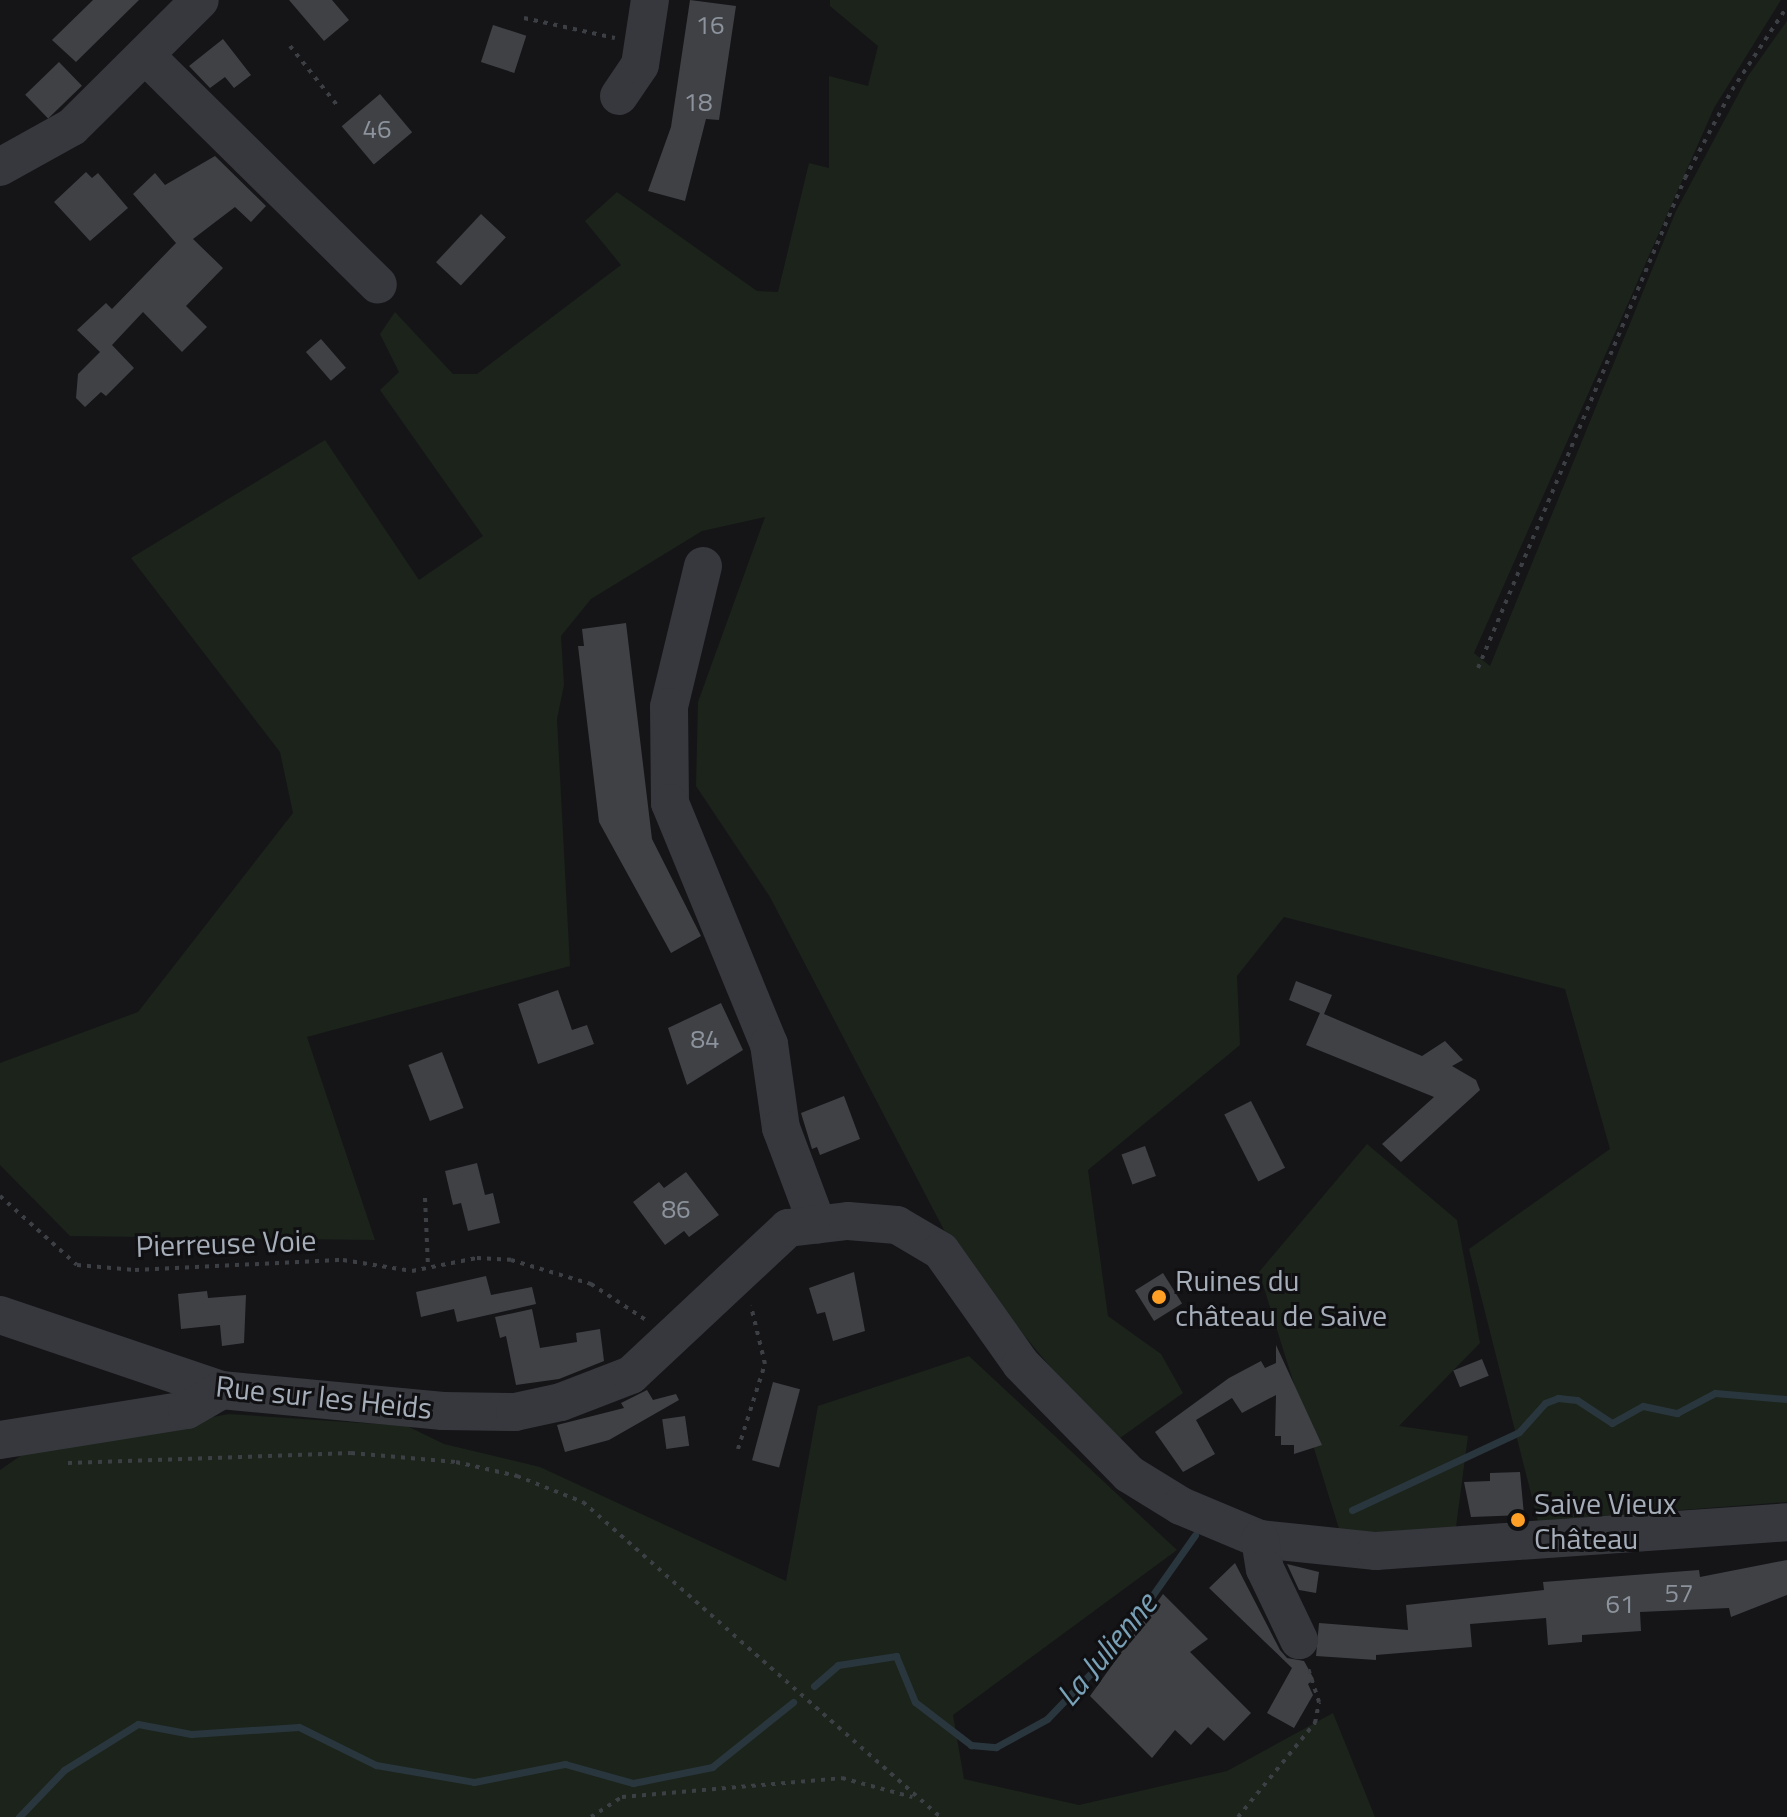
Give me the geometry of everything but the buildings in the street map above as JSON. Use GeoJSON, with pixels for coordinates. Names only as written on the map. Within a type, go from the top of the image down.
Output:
{"type":"FeatureCollection","features":[{"type":"Feature","properties":{"kind":"street"},"geometry":{"type":"LineString","coordinates":[[0,167],[72,127],[200,0]]}},
{"type":"Feature","properties":{"kind":"street"},"geometry":{"type":"LineString","coordinates":[[619,96],[640,65],[650,0]]}},
{"type":"Feature","properties":{"kind":"street"},"geometry":{"type":"LineString","coordinates":[[145,55],[378,285]]}},
{"type":"Feature","properties":{"kind":"street"},"geometry":{"type":"LineString","coordinates":[[703,566],[669,707],[670,803],[769,1044],[781,1128],[817,1224]]}},
{"type":"Feature","properties":{"kind":"street","name":"Rue sur les Heids"},"geometry":{"type":"LineString","coordinates":[[0,1315],[221,1390],[443,1411],[515,1412],[561,1402],[631,1375],[788,1228],[817,1224],[897,1225],[941,1251],[1021,1364],[1129,1474],[1181,1506],[1260,1539],[1376,1551],[1787,1522]]}},
{"type":"Feature","properties":{"kind":"street"},"geometry":{"type":"LineString","coordinates":[[0,1440],[187,1410],[221,1390]]}},
{"type":"Feature","properties":{"kind":"street"},"geometry":{"type":"LineString","coordinates":[[1260,1539],[1265,1569],[1299,1640]]}},
{"type":"Feature","properties":{"kind":"path"},"geometry":{"type":"LineString","coordinates":[[1478,668],[1685,178],[1732,90],[1787,7]]}},
{"type":"Feature","properties":{"kind":"path"},"geometry":{"type":"LineString","coordinates":[[524,18],[643,46]]}},
{"type":"Feature","properties":{"kind":"path"},"geometry":{"type":"LineString","coordinates":[[290,46],[337,105]]}},
{"type":"Feature","properties":{"kind":"path","name":"Pierreuse Voie"},"geometry":{"type":"LineString","coordinates":[[0,1196],[77,1265],[135,1270],[343,1260],[412,1271],[477,1258],[542,1266],[591,1284],[668,1340]]}},
{"type":"Feature","properties":{"kind":"path"},"geometry":{"type":"LineString","coordinates":[[425,1198],[428,1268]]}},
{"type":"Feature","properties":{"kind":"path"},"geometry":{"type":"LineString","coordinates":[[732,1280],[749,1297],[765,1364],[738,1449]]}},
{"type":"Feature","properties":{"kind":"path"},"geometry":{"type":"LineString","coordinates":[[56,1464],[351,1453],[456,1462],[517,1476],[583,1502],[700,1600],[914,1797],[940,1817]]}},
{"type":"Feature","properties":{"kind":"path"},"geometry":{"type":"LineString","coordinates":[[1238,1817],[1315,1723],[1319,1702],[1299,1640]]}},
{"type":"Feature","properties":{"kind":"path"},"geometry":{"type":"LineString","coordinates":[[591,1817],[622,1797],[842,1778],[914,1797]]}},
{"type":"Feature","properties":{"kind":"shaded area"},"geometry":{"type":"Polygon","coordinates":[[[830,0],[1781,0],[1714,108],[1474,653],[1490,666],[1676,211],[1748,76],[1787,21],[1787,1502],[1538,1521],[1469,1249],[1610,1149],[1565,989],[1284,917],[1237,976],[1240,1045],[1088,1170],[1108,1316],[1161,1354],[1183,1393],[1113,1443],[956,1253],[770,897],[696,786],[698,702],[765,517],[702,531],[591,599],[561,636],[564,685],[557,719],[570,966],[307,1037],[375,1240],[70,1236],[0,1165],[0,1063],[138,1012],[293,813],[280,752],[131,558],[325,440],[419,580],[483,536],[380,390],[399,372],[380,334],[395,312],[453,374],[477,374],[621,265],[585,221],[617,192],[757,291],[778,292],[809,163],[829,168],[829,76],[868,86],[878,46],[830,6],[830,0]]]}},
{"type":"Feature","properties":{"kind":"shaded area"},"geometry":{"type":"Polygon","coordinates":[[[1367,1144],[1457,1220],[1480,1343],[1399,1426],[1468,1436],[1456,1527],[1341,1535],[1259,1272],[1367,1144]]]}},
{"type":"Feature","properties":{"kind":"shaded area"},"geometry":{"type":"Polygon","coordinates":[[[969,1356],[1177,1550],[953,1715],[964,1779],[1079,1805],[1227,1771],[1333,1713],[1375,1817],[0,1817],[0,1470],[26,1452],[229,1414],[407,1426],[444,1444],[540,1467],[786,1581],[818,1406],[969,1356]]]}},
{"type":"Feature","properties":{"kind":"waterway","name":"La Julienne"},"geometry":{"type":"LineString","coordinates":[[1352,1510],[1519,1432],[1545,1403],[1558,1398],[1577,1400],[1612,1423],[1643,1406],[1677,1413],[1715,1393],[1787,1399]]}},
{"type":"Feature","properties":{"kind":"waterway","name":"La Julienne"},"geometry":{"type":"LineString","coordinates":[[814,1686],[838,1665],[896,1656],[915,1702],[971,1745],[996,1747],[1047,1719],[1116,1647],[1195,1535]]}},
{"type":"Feature","properties":{"kind":"waterway","name":"La Julienne"},"geometry":{"type":"LineString","coordinates":[[19,1817],[64,1770],[138,1724],[191,1734],[299,1727],[376,1765],[474,1782],[565,1764],[633,1783],[712,1767],[793,1702]]}},
{"type":"Feature","properties":{"kind":"place","name":"Ruines du château de Saive"},"geometry":{"type":"Point","coordinates":[1159,1297]}},
{"type":"Feature","properties":{"kind":"place","name":"Saive Vieux Château"},"geometry":{"type":"Point","coordinates":[1518,1520]}}]}
